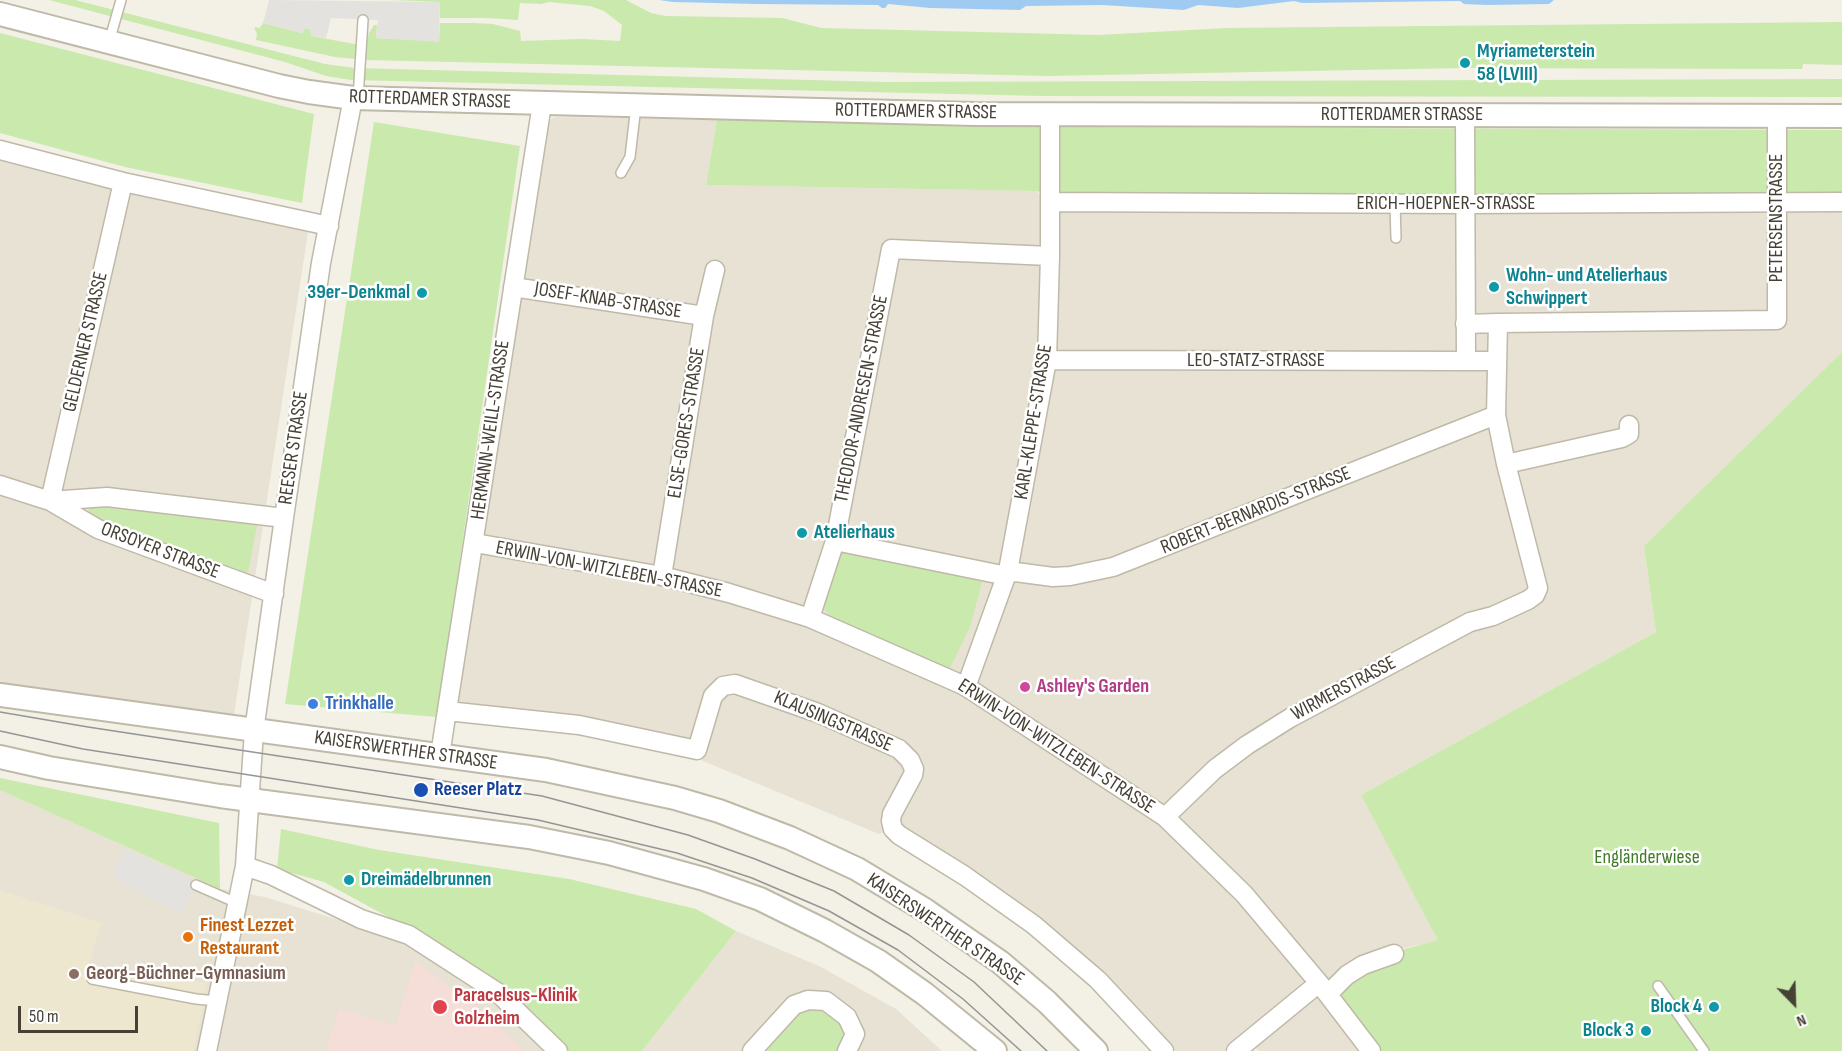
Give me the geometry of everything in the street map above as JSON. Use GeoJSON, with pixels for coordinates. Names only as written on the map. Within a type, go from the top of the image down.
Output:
{"type":"FeatureCollection","features":[{"type":"Feature","properties":{"kind":"street","name":"ROTTERDAMER STRASSE"},"geometry":{"type":"LineString","coordinates":[[0,14],[279,86],[355,98],[974,114],[1842,116]]}},
{"type":"Feature","properties":{"kind":"street","name":"REESER STRASSE"},"geometry":{"type":"LineString","coordinates":[[207,1051],[244,866],[254,732],[321,263],[355,98]]}},
{"type":"Feature","properties":{"kind":"street","name":"HERMANN-WEILL-STRASSE"},"geometry":{"type":"LineString","coordinates":[[440,755],[542,104]]}},
{"type":"Feature","properties":{"kind":"street","name":"KARL-KLEPPE-STRASSE"},"geometry":{"type":"LineString","coordinates":[[966,687],[1008,573],[1047,360],[1050,113]]}},
{"type":"Feature","properties":{"kind":"street"},"geometry":{"type":"LineString","coordinates":[[1465,116],[1466,361]]}},
{"type":"Feature","properties":{"kind":"street","name":"PETERSENSTRASSE"},"geometry":{"type":"LineString","coordinates":[[1498,323],[1777,320],[1777,116]]}},
{"type":"Feature","properties":{"kind":"street"},"geometry":{"type":"LineString","coordinates":[[0,150],[123,182],[329,226]]}},
{"type":"Feature","properties":{"kind":"street","name":"GELDERNER STRASSE"},"geometry":{"type":"LineString","coordinates":[[50,501],[123,182]]}},
{"type":"Feature","properties":{"kind":"street","name":"ERICH-HOEPNER-STRASSE"},"geometry":{"type":"LineString","coordinates":[[1050,202],[1395,204],[1842,202]]}},
{"type":"Feature","properties":{"kind":"street","name":"THEODOR-ANDRESEN-STRASSE"},"geometry":{"type":"LineString","coordinates":[[810,618],[835,542],[891,249],[1050,256]]}},
{"type":"Feature","properties":{"kind":"street","name":"ELSE-GORES-STRASSE"},"geometry":{"type":"LineString","coordinates":[[662,576],[704,316],[715,270]]}},
{"type":"Feature","properties":{"kind":"street","name":"JOSEF-KNAB-STRASSE"},"geometry":{"type":"LineString","coordinates":[[513,287],[704,316]]}},
{"type":"Feature","properties":{"kind":"street"},"geometry":{"type":"LineString","coordinates":[[1465,324],[1498,323],[1496,415],[1506,464],[1622,438],[1629,434],[1629,425]]}},
{"type":"Feature","properties":{"kind":"street","name":"LEO-STATZ-STRASSE"},"geometry":{"type":"LineString","coordinates":[[1047,360],[1497,361]]}},
{"type":"Feature","properties":{"kind":"street","name":"ROBERT-BERNARDIS-STRASSE"},"geometry":{"type":"LineString","coordinates":[[835,542],[1008,573],[1053,577],[1081,574],[1113,567],[1496,415]]}},
{"type":"Feature","properties":{"kind":"street","name":"WIRMERSTRASSE"},"geometry":{"type":"LineString","coordinates":[[1165,817],[1215,769],[1247,745],[1290,718],[1470,622],[1493,616],[1535,595],[1538,588],[1506,464]]}},
{"type":"Feature","properties":{"kind":"street","name":"ORSOYER STRASSE"},"geometry":{"type":"LineString","coordinates":[[0,485],[50,501],[98,529],[274,594]]}},
{"type":"Feature","properties":{"kind":"street","name":"ORSOYER STRASSE"},"geometry":{"type":"LineString","coordinates":[[50,501],[106,497],[284,518]]}},
{"type":"Feature","properties":{"kind":"street","name":"ERWIN-VON-WITZLEBEN-STRASSE"},"geometry":{"type":"LineString","coordinates":[[475,543],[662,576],[729,593],[810,618],[966,687],[1165,817],[1244,894],[1324,989],[1371,1051]]}},
{"type":"Feature","properties":{"kind":"street","name":"KLAUSINGSTRASSE"},"geometry":{"type":"LineString","coordinates":[[447,711],[579,725],[697,750],[713,696],[723,686],[735,684],[818,713],[899,749],[910,760],[914,769],[892,814],[893,829],[965,876],[1034,926],[1098,980],[1164,1051]]}},
{"type":"Feature","properties":{"kind":"street","name":"KAISERSWERTHER STRASSE"},"geometry":{"type":"LineString","coordinates":[[0,695],[254,732],[546,770],[675,798],[719,811],[790,838],[857,869],[925,910],[1000,962],[1047,1002],[1096,1051]]}},
{"type":"Feature","properties":{"kind":"street"},"geometry":{"type":"LineString","coordinates":[[0,757],[93,776],[530,837],[609,853],[704,879],[760,899],[825,930],[878,961],[925,994],[995,1051]]}},
{"type":"Feature","properties":{"kind":"street"},"geometry":{"type":"LineString","coordinates":[[244,866],[271,875],[361,920],[410,935],[497,992],[558,1051]]}},
{"type":"Feature","properties":{"kind":"street"},"geometry":{"type":"LineString","coordinates":[[1236,1051],[1324,989],[1363,965],[1394,954]]}},
{"type":"Feature","properties":{"kind":"street"},"geometry":{"type":"LineString","coordinates":[[752,1051],[794,1005],[808,1000],[826,1001],[847,1017],[855,1034],[847,1051]]}},
{"type":"Feature","properties":{"kind":"lane"},"geometry":{"type":"LineString","coordinates":[[110,42],[121,0]]}},
{"type":"Feature","properties":{"kind":"lane"},"geometry":{"type":"LineString","coordinates":[[355,98],[363,20]]}},
{"type":"Feature","properties":{"kind":"lane"},"geometry":{"type":"LineString","coordinates":[[621,173],[630,157],[636,106]]}},
{"type":"Feature","properties":{"kind":"lane"},"geometry":{"type":"LineString","coordinates":[[1395,204],[1396,238]]}},
{"type":"Feature","properties":{"kind":"lane"},"geometry":{"type":"LineString","coordinates":[[196,885],[237,903]]}},
{"type":"Feature","properties":{"kind":"lane"},"geometry":{"type":"LineString","coordinates":[[92,979],[195,999],[217,1001]]}},
{"type":"Feature","properties":{"kind":"lane"},"geometry":{"type":"LineString","coordinates":[[1658,986],[1704,1051]]}},
{"type":"Feature","properties":{"kind":"shaded area"},"geometry":{"type":"Polygon","coordinates":[[[269,0],[440,2],[439,42],[376,38],[378,20],[331,18],[326,38],[311,36],[310,29],[305,28],[303,33],[263,23],[269,0]]]}},
{"type":"Feature","properties":{"kind":"shaded area"},"geometry":{"type":"Polygon","coordinates":[[[554,117],[717,120],[706,185],[1036,191],[1048,204],[1842,202],[1842,352],[1644,546],[1656,632],[1361,795],[1439,940],[1385,953],[1363,1051],[1258,1051],[1253,1044],[1233,1051],[1169,1051],[1099,979],[895,828],[879,834],[703,761],[697,749],[452,710],[545,125],[554,117]]]}},
{"type":"Feature","properties":{"kind":"shaded area"},"geometry":{"type":"Polygon","coordinates":[[[0,159],[121,191],[308,232],[233,721],[0,688],[0,159]]]}},
{"type":"Feature","properties":{"kind":"shaded area"},"geometry":{"type":"Polygon","coordinates":[[[0,790],[220,889],[265,897],[405,941],[494,998],[551,1051],[0,1051],[0,790]]]}},
{"type":"Feature","properties":{"kind":"shaded area"},"geometry":{"type":"Polygon","coordinates":[[[123,848],[198,882],[181,915],[113,877],[123,848]]]}},
{"type":"Feature","properties":{"kind":"shaded area","name":"Georg-Büchner-Gymnasium"},"geometry":{"type":"Polygon","coordinates":[[[0,890],[101,923],[89,965],[207,983],[194,1051],[0,1051],[0,890]]]}},
{"type":"Feature","properties":{"kind":"shaded area"},"geometry":{"type":"Polygon","coordinates":[[[736,931],[819,966],[896,1009],[942,1051],[642,1051],[736,931]]]}},
{"type":"Feature","properties":{"kind":"shaded area","name":"Paracelsus-Klinik Golzheim"},"geometry":{"type":"Polygon","coordinates":[[[415,961],[476,1006],[525,1051],[325,1051],[339,1009],[396,1025],[415,961]]]}},
{"type":"Feature","properties":{"kind":"green space"},"geometry":{"type":"Polygon","coordinates":[[[49,0],[75,0],[325,64],[355,68],[885,82],[1842,79],[1842,97],[1043,96],[351,80],[326,76],[285,62],[49,0]]]}},
{"type":"Feature","properties":{"kind":"green space"},"geometry":{"type":"Polygon","coordinates":[[[392,0],[626,0],[651,13],[666,16],[782,18],[821,28],[1099,35],[1227,28],[1842,22],[1842,65],[1803,64],[1802,69],[1461,68],[1048,76],[367,60],[335,57],[256,40],[257,34],[254,27],[260,28],[263,23],[302,33],[305,28],[310,29],[312,36],[365,46],[374,25],[377,25],[376,38],[439,41],[440,23],[473,23],[493,24],[520,31],[521,41],[583,39],[620,41],[622,25],[604,11],[590,6],[549,2],[520,3],[518,20],[440,18],[440,2],[392,0]]]}},
{"type":"Feature","properties":{"kind":"green space"},"geometry":{"type":"Polygon","coordinates":[[[0,33],[314,114],[302,203],[125,167],[0,133],[0,33]]]}},
{"type":"Feature","properties":{"kind":"green space"},"geometry":{"type":"Polygon","coordinates":[[[717,120],[1054,127],[1842,130],[1842,196],[1061,199],[1036,191],[706,185],[717,120]]]}},
{"type":"Feature","properties":{"kind":"green space"},"geometry":{"type":"Polygon","coordinates":[[[374,122],[520,146],[437,717],[285,704],[374,122]]]}},
{"type":"Feature","properties":{"kind":"green space","name":"Engländerwiese"},"geometry":{"type":"Polygon","coordinates":[[[1842,352],[1842,1051],[1375,1051],[1337,994],[1346,979],[1405,949],[1438,940],[1361,795],[1656,632],[1644,546],[1842,352]]]}},
{"type":"Feature","properties":{"kind":"green space"},"geometry":{"type":"Polygon","coordinates":[[[94,506],[257,525],[248,573],[92,520],[88,512],[89,508],[94,506]]]}},
{"type":"Feature","properties":{"kind":"green space"},"geometry":{"type":"Polygon","coordinates":[[[839,546],[984,575],[970,627],[949,670],[832,619],[822,606],[839,546]]]}},
{"type":"Feature","properties":{"kind":"green space"},"geometry":{"type":"Polygon","coordinates":[[[0,778],[219,823],[220,889],[0,790],[0,778]]]}},
{"type":"Feature","properties":{"kind":"green space"},"geometry":{"type":"Polygon","coordinates":[[[281,829],[379,850],[569,879],[696,909],[736,931],[642,1051],[565,1051],[412,930],[324,882],[277,869],[281,829]]]}},
{"type":"Feature","properties":{"kind":"green space"},"geometry":{"type":"Polygon","coordinates":[[[806,1004],[832,1012],[847,1030],[845,1041],[836,1051],[758,1051],[806,1004]]]}},
{"type":"Feature","properties":{"kind":"water"},"geometry":{"type":"Polygon","coordinates":[[[659,0],[1554,0],[1549,4],[1487,5],[1464,4],[1460,1],[1302,3],[1294,1],[1238,8],[1198,5],[1184,10],[1102,5],[1026,6],[1020,10],[930,8],[888,4],[882,8],[878,5],[755,4],[659,0]]]}},
{"type":"Feature","properties":{"kind":"tram line"},"geometry":{"type":"LineString","coordinates":[[0,712],[542,796],[688,835],[834,891],[909,935],[974,982],[1047,1051]]}},
{"type":"Feature","properties":{"kind":"tram line"},"geometry":{"type":"LineString","coordinates":[[0,731],[83,749],[538,820],[677,853],[752,878],[829,911],[898,950],[963,999],[1021,1051]]}},
{"type":"Feature","properties":{"kind":"place","name":"Myriameterstein 58 (LVIII)"},"geometry":{"type":"Point","coordinates":[1465,63]}},
{"type":"Feature","properties":{"kind":"place","name":"Wohn- und Atelierhaus Schwippert"},"geometry":{"type":"Point","coordinates":[1494,287]}},
{"type":"Feature","properties":{"kind":"place","name":"39er-Denkmal"},"geometry":{"type":"Point","coordinates":[422,293]}},
{"type":"Feature","properties":{"kind":"place","name":"Atelierhaus"},"geometry":{"type":"Point","coordinates":[802,533]}},
{"type":"Feature","properties":{"kind":"place","name":"Ashley's Garden"},"geometry":{"type":"Point","coordinates":[1025,687]}},
{"type":"Feature","properties":{"kind":"place","name":"Trinkhalle"},"geometry":{"type":"Point","coordinates":[313,704]}},
{"type":"Feature","properties":{"kind":"place","name":"Reeser Platz"},"geometry":{"type":"Point","coordinates":[421,790]}},
{"type":"Feature","properties":{"kind":"place","name":"Dreimädelbrunnen"},"geometry":{"type":"Point","coordinates":[349,880]}},
{"type":"Feature","properties":{"kind":"place","name":"Finest Lezzet Restaurant"},"geometry":{"type":"Point","coordinates":[188,937]}},
{"type":"Feature","properties":{"kind":"place","name":"Georg-Büchner-Gymnasium"},"geometry":{"type":"Point","coordinates":[74,974]}},
{"type":"Feature","properties":{"kind":"place","name":"Paracelsus-Klinik Golzheim"},"geometry":{"type":"Point","coordinates":[440,1007]}},
{"type":"Feature","properties":{"kind":"place","name":"Block 4"},"geometry":{"type":"Point","coordinates":[1714,1007]}},
{"type":"Feature","properties":{"kind":"place","name":"Block 3"},"geometry":{"type":"Point","coordinates":[1646,1031]}}]}
